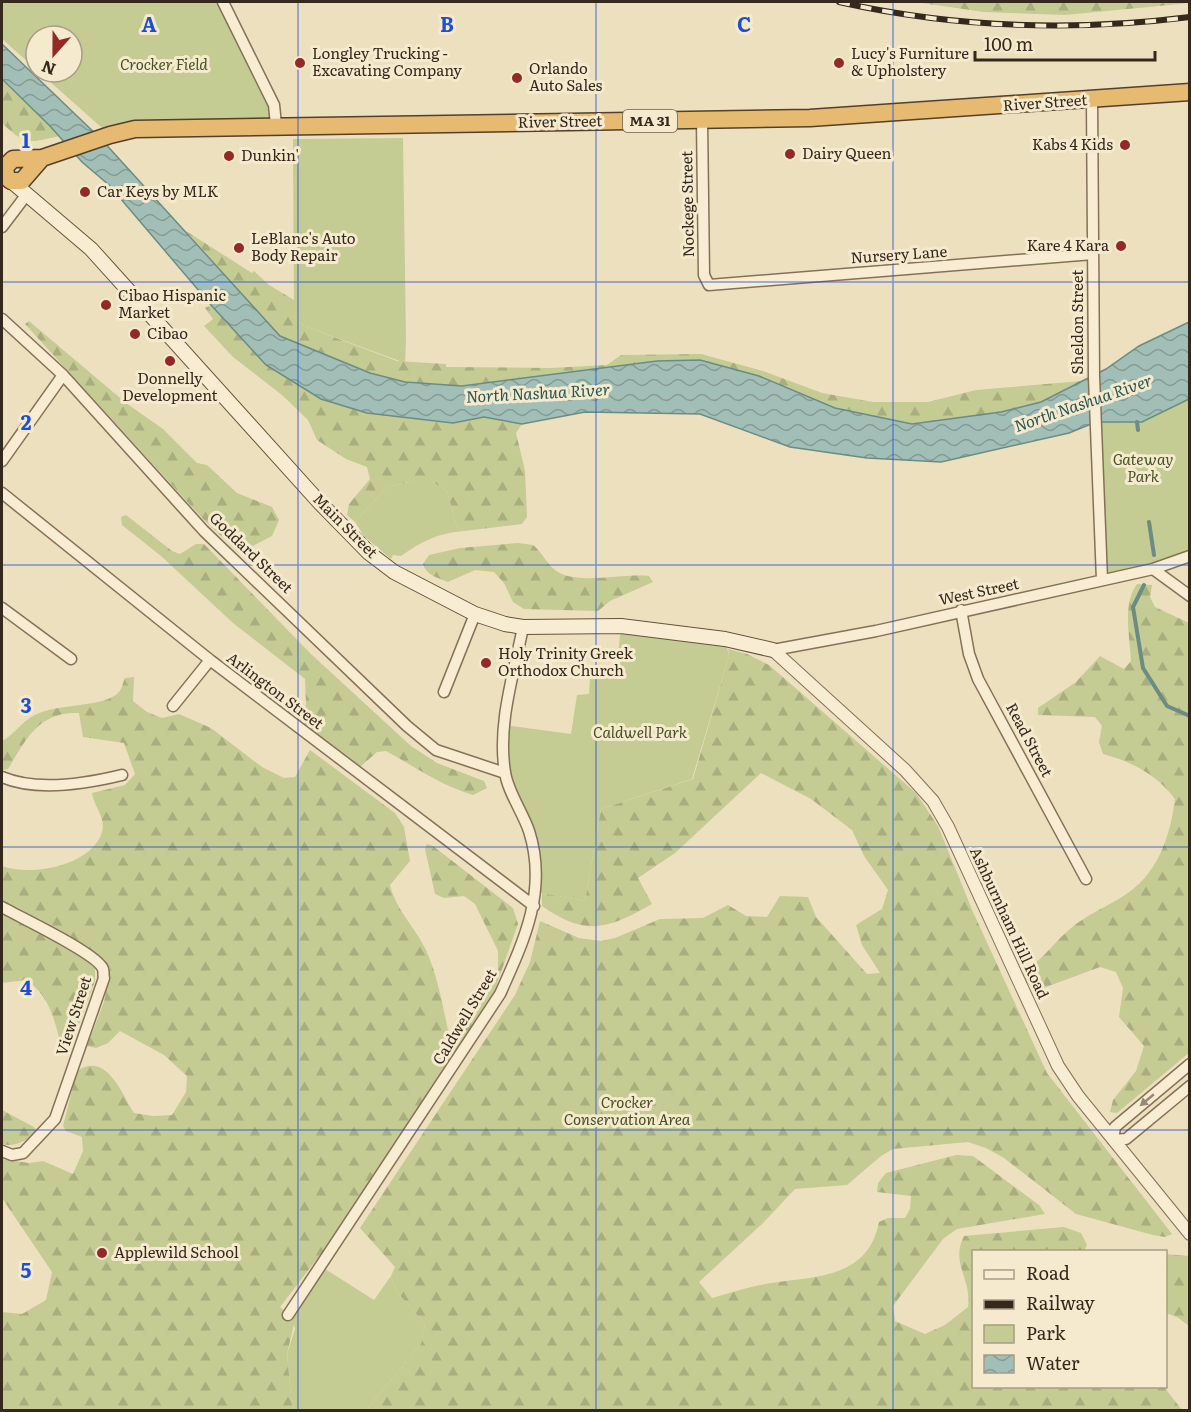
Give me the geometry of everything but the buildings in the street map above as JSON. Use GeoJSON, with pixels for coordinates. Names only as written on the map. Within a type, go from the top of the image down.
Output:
{"type":"FeatureCollection","features":[{"type":"Feature","properties":{"kind":"highway","name":"River Street"},"geometry":{"type":"LineString","coordinates":[[13,169],[110,135],[153,128],[853,117],[1190,92]]}},
{"type":"Feature","properties":{"kind":"main road","name":"Main Street"},"geometry":{"type":"LineString","coordinates":[[13,169],[27,194],[91,249],[320,503],[369,552],[394,572],[475,614],[523,627],[621,626],[725,639],[773,650]]}},
{"type":"Feature","properties":{"kind":"street"},"geometry":{"type":"LineString","coordinates":[[224,2],[274,105],[276,125]]}},
{"type":"Feature","properties":{"kind":"street","name":"Sheldon Street"},"geometry":{"type":"LineString","coordinates":[[1092,100],[1095,436],[1102,580]]}},
{"type":"Feature","properties":{"kind":"street","name":"Nockege Street"},"geometry":{"type":"LineString","coordinates":[[702,120],[704,275],[709,285]]}},
{"type":"Feature","properties":{"kind":"street"},"geometry":{"type":"LineString","coordinates":[[2,226],[27,194]]}},
{"type":"Feature","properties":{"kind":"street","name":"Nursery Lane"},"geometry":{"type":"LineString","coordinates":[[709,285],[1093,254]]}},
{"type":"Feature","properties":{"kind":"street","name":"Goddard Street"},"geometry":{"type":"LineString","coordinates":[[2,319],[63,375],[204,531],[407,726],[436,750],[505,773]]}},
{"type":"Feature","properties":{"kind":"street"},"geometry":{"type":"LineString","coordinates":[[2,461],[63,375]]}},
{"type":"Feature","properties":{"kind":"street","name":"Arlington Street"},"geometry":{"type":"LineString","coordinates":[[2,493],[210,660],[534,906]]}},
{"type":"Feature","properties":{"kind":"street","name":"West Street"},"geometry":{"type":"LineString","coordinates":[[773,650],[876,631],[1153,569],[1190,556]]}},
{"type":"Feature","properties":{"kind":"street"},"geometry":{"type":"LineString","coordinates":[[1153,569],[1190,596]]}},
{"type":"Feature","properties":{"kind":"street"},"geometry":{"type":"LineString","coordinates":[[2,608],[72,658]]}},
{"type":"Feature","properties":{"kind":"street","name":"Read Street"},"geometry":{"type":"LineString","coordinates":[[962,610],[969,654],[978,679],[1086,879]]}},
{"type":"Feature","properties":{"kind":"street"},"geometry":{"type":"LineString","coordinates":[[444,692],[475,614]]}},
{"type":"Feature","properties":{"kind":"street","name":"Caldwell Street"},"geometry":{"type":"LineString","coordinates":[[288,1315],[500,994],[524,941],[534,906],[537,870],[534,849],[524,815],[505,773],[506,712],[523,627]]}},
{"type":"Feature","properties":{"kind":"street","name":"Ashburnham Hill Road"},"geometry":{"type":"LineString","coordinates":[[773,650],[905,771],[933,801],[948,827],[1058,1066],[1078,1096],[1190,1234]]}},
{"type":"Feature","properties":{"kind":"street"},"geometry":{"type":"LineString","coordinates":[[173,706],[210,660]]}},
{"type":"Feature","properties":{"kind":"street"},"geometry":{"type":"LineString","coordinates":[[2,777],[33,786],[100,781],[122,775]]}},
{"type":"Feature","properties":{"kind":"street","name":"View Street"},"geometry":{"type":"LineString","coordinates":[[2,908],[88,955],[103,969],[104,978],[55,1119],[24,1153],[17,1156],[2,1151]]}},
{"type":"Feature","properties":{"kind":"street"},"geometry":{"type":"LineString","coordinates":[[1190,1064],[1115,1127],[1113,1140],[1126,1140],[1190,1086]]}},
{"type":"Feature","properties":{"kind":"green space","name":"Crocker Field"},"geometry":{"type":"Polygon","coordinates":[[[2,2],[223,2],[274,105],[276,125],[110,135],[53,84],[84,84],[84,24],[24,24],[24,58],[2,39],[2,2]]]}},
{"type":"Feature","properties":{"kind":"green space"},"geometry":{"type":"Polygon","coordinates":[[[915,2],[1190,3],[1065,15],[984,12],[915,2]]]}},
{"type":"Feature","properties":{"kind":"green space"},"geometry":{"type":"Polygon","coordinates":[[[2,79],[60,136],[28,141],[17,136],[2,123],[2,79]]]}},
{"type":"Feature","properties":{"kind":"green space"},"geometry":{"type":"Polygon","coordinates":[[[403,138],[405,363],[302,325],[294,317],[293,139],[403,138]]]}},
{"type":"Feature","properties":{"kind":"green space"},"geometry":{"type":"Polygon","coordinates":[[[186,231],[252,273],[254,271],[269,285],[294,300],[294,317],[302,325],[397,361],[446,364],[446,367],[551,368],[607,365],[621,355],[701,354],[763,371],[822,393],[873,402],[928,402],[976,390],[1082,381],[1041,402],[1001,412],[912,424],[835,408],[759,376],[657,361],[462,386],[405,382],[370,373],[280,336],[186,231]]]}},
{"type":"Feature","properties":{"kind":"green space"},"geometry":{"type":"Polygon","coordinates":[[[211,305],[266,365],[321,399],[367,413],[453,423],[484,417],[522,424],[516,433],[525,471],[527,517],[522,524],[464,531],[457,527],[447,491],[431,481],[413,481],[387,487],[355,522],[347,515],[349,504],[370,479],[367,467],[346,459],[317,440],[308,420],[282,395],[233,357],[204,326],[213,319],[205,308],[211,305]]]}},
{"type":"Feature","properties":{"kind":"green space"},"geometry":{"type":"Polygon","coordinates":[[[29,321],[126,403],[163,429],[197,463],[207,465],[237,493],[272,507],[279,520],[272,536],[239,553],[202,518],[25,324],[29,321]]]}},
{"type":"Feature","properties":{"kind":"green space","name":"Gateway Park"},"geometry":{"type":"Polygon","coordinates":[[[1189,399],[1189,556],[1102,580],[1096,422],[1142,422],[1189,399]]]}},
{"type":"Feature","properties":{"kind":"green space"},"geometry":{"type":"Polygon","coordinates":[[[413,481],[431,481],[447,491],[457,527],[464,531],[431,539],[401,556],[393,555],[391,559],[364,536],[355,522],[387,487],[413,481]]]}},
{"type":"Feature","properties":{"kind":"green space"},"geometry":{"type":"Polygon","coordinates":[[[126,515],[172,551],[180,554],[196,544],[204,544],[311,654],[411,746],[437,763],[484,781],[487,788],[473,795],[460,791],[386,751],[377,752],[360,767],[301,721],[306,704],[305,679],[233,623],[161,556],[122,525],[121,517],[126,515]]]}},
{"type":"Feature","properties":{"kind":"green space"},"geometry":{"type":"Polygon","coordinates":[[[518,543],[533,545],[555,570],[564,575],[587,578],[649,576],[653,582],[610,601],[598,611],[524,609],[513,602],[504,583],[494,572],[475,570],[448,582],[430,573],[423,564],[429,555],[460,548],[518,543]]]}},
{"type":"Feature","properties":{"kind":"green space"},"geometry":{"type":"Polygon","coordinates":[[[1137,584],[1152,585],[1150,597],[1155,607],[1189,623],[1189,1053],[1117,1113],[1110,1112],[1113,1100],[1136,1071],[1144,1046],[1119,1017],[1123,988],[1116,972],[1100,967],[1038,990],[1025,982],[1022,971],[1048,952],[1076,924],[1134,888],[1153,867],[1170,828],[1175,799],[1144,770],[1103,754],[1099,742],[1102,726],[1095,717],[1038,715],[1038,708],[1076,682],[1100,656],[1124,669],[1131,661],[1128,611],[1132,592],[1137,584]]]}},
{"type":"Feature","properties":{"kind":"green space","name":"Caldwell Park"},"geometry":{"type":"Polygon","coordinates":[[[621,626],[725,639],[729,656],[692,779],[601,809],[585,901],[536,892],[537,870],[505,773],[505,725],[571,734],[577,695],[589,694],[590,678],[616,676],[621,626]]]}},
{"type":"Feature","properties":{"kind":"green space","name":"Crocker Conservation Area"},"geometry":{"type":"Polygon","coordinates":[[[728,649],[747,654],[769,665],[916,793],[938,826],[973,912],[1047,1073],[1172,1234],[1165,1237],[1153,1235],[1076,1214],[1004,1158],[986,1148],[968,1142],[893,1149],[881,1156],[847,1185],[795,1189],[763,1223],[699,1282],[712,1298],[756,1286],[838,1271],[852,1264],[864,1254],[873,1240],[879,1222],[888,1218],[905,1218],[910,1209],[911,1196],[877,1192],[878,1183],[886,1173],[956,1155],[973,1156],[1039,1205],[1045,1214],[957,1229],[943,1239],[893,1306],[895,1321],[925,1334],[945,1325],[968,1307],[967,1288],[959,1255],[964,1236],[1064,1227],[1081,1233],[1087,1245],[1084,1250],[972,1250],[972,1388],[1165,1388],[1182,1410],[366,1410],[421,1344],[425,1324],[396,1291],[391,1276],[395,1267],[360,1228],[515,995],[530,962],[540,921],[579,938],[601,941],[615,938],[660,919],[703,918],[728,905],[746,916],[767,917],[780,896],[808,897],[816,917],[867,974],[880,973],[862,945],[856,925],[882,909],[888,890],[864,856],[852,830],[811,799],[761,773],[675,853],[638,878],[652,904],[622,919],[597,926],[585,926],[572,922],[542,906],[542,893],[585,901],[601,809],[693,779],[729,656],[728,649]]]}},
{"type":"Feature","properties":{"kind":"green space"},"geometry":{"type":"Polygon","coordinates":[[[134,677],[133,701],[147,712],[162,718],[179,714],[211,728],[262,767],[284,778],[295,777],[310,750],[395,813],[404,827],[410,861],[390,885],[401,910],[422,942],[430,960],[440,992],[449,1035],[457,1035],[498,970],[498,951],[475,904],[464,896],[444,898],[435,894],[425,849],[427,844],[433,846],[513,908],[518,924],[494,992],[327,1246],[280,1307],[295,1320],[287,1354],[292,1406],[297,1410],[2,1410],[2,1312],[22,1314],[46,1300],[52,1272],[2,1198],[2,1159],[29,1163],[43,1161],[73,1174],[83,1151],[82,1137],[66,1131],[63,1126],[77,1071],[87,1066],[96,1066],[112,1077],[134,1113],[153,1116],[172,1115],[186,1092],[187,1076],[164,1055],[120,1031],[108,1043],[96,1048],[87,1046],[104,1002],[110,968],[87,946],[2,901],[2,866],[14,869],[43,869],[73,861],[86,853],[96,844],[103,827],[92,793],[125,785],[135,774],[124,743],[83,737],[79,713],[65,714],[44,722],[35,729],[21,747],[8,769],[2,770],[2,741],[35,715],[44,711],[103,701],[119,692],[125,678],[134,677]]]}},
{"type":"Feature","properties":{"kind":"green space"},"geometry":{"type":"Polygon","coordinates":[[[2,913],[78,953],[95,968],[95,981],[69,1051],[62,1051],[51,1011],[34,986],[26,980],[2,983],[2,913]]]}},
{"type":"Feature","properties":{"kind":"green space"},"geometry":{"type":"Polygon","coordinates":[[[2,1110],[34,1127],[37,1134],[15,1144],[2,1144],[2,1110]]]}},
{"type":"Feature","properties":{"kind":"green space"},"geometry":{"type":"Polygon","coordinates":[[[1167,1254],[1189,1256],[1189,1326],[1177,1317],[1167,1313],[1167,1254]]]}},
{"type":"Feature","properties":{"kind":"green space"},"geometry":{"type":"Polygon","coordinates":[[[325,1269],[374,1300],[391,1276],[396,1291],[425,1324],[421,1344],[366,1410],[297,1410],[292,1406],[287,1354],[295,1329],[292,1317],[325,1269]]]}},
{"type":"Feature","properties":{"kind":"water","name":"North Nashua River"},"geometry":{"type":"Polygon","coordinates":[[[2,44],[24,65],[24,84],[44,84],[102,140],[280,336],[370,373],[405,382],[462,386],[657,361],[700,360],[759,376],[835,408],[912,424],[1001,412],[1041,402],[1106,369],[1139,346],[1189,322],[1189,399],[1142,422],[1096,422],[1069,433],[941,462],[867,458],[790,447],[700,414],[585,412],[522,424],[484,417],[453,423],[367,413],[321,399],[266,365],[211,305],[109,185],[82,162],[50,126],[2,79],[2,44]]]}},
{"type":"Feature","properties":{"kind":"waterway"},"geometry":{"type":"LineString","coordinates":[[1137,422],[1138,430]]}},
{"type":"Feature","properties":{"kind":"waterway"},"geometry":{"type":"LineString","coordinates":[[1149,522],[1154,555]]}},
{"type":"Feature","properties":{"kind":"waterway"},"geometry":{"type":"LineString","coordinates":[[1144,585],[1133,607],[1143,668],[1167,706],[1190,716]]}},
{"type":"Feature","properties":{"kind":"railway"},"geometry":{"type":"LineString","coordinates":[[839,2],[926,17],[1013,25],[1101,25],[1190,17]]}},
{"type":"Feature","properties":{"kind":"place","name":"Longley Trucking - Excavating Company"},"geometry":{"type":"Point","coordinates":[300,63]}},
{"type":"Feature","properties":{"kind":"place","name":"Lucy's Furniture & Upholstery"},"geometry":{"type":"Point","coordinates":[839,63]}},
{"type":"Feature","properties":{"kind":"place","name":"Orlando Auto Sales"},"geometry":{"type":"Point","coordinates":[517,78]}},
{"type":"Feature","properties":{"kind":"place","name":"Kabs 4 Kids"},"geometry":{"type":"Point","coordinates":[1125,145]}},
{"type":"Feature","properties":{"kind":"place","name":"Dairy Queen"},"geometry":{"type":"Point","coordinates":[790,154]}},
{"type":"Feature","properties":{"kind":"place","name":"Dunkin'"},"geometry":{"type":"Point","coordinates":[229,156]}},
{"type":"Feature","properties":{"kind":"place","name":"Car Keys by MLK"},"geometry":{"type":"Point","coordinates":[85,192]}},
{"type":"Feature","properties":{"kind":"place","name":"Kare 4 Kara"},"geometry":{"type":"Point","coordinates":[1121,246]}},
{"type":"Feature","properties":{"kind":"place","name":"LeBlanc's Auto Body Repair"},"geometry":{"type":"Point","coordinates":[239,248]}},
{"type":"Feature","properties":{"kind":"place","name":"Cibao Hispanic Market"},"geometry":{"type":"Point","coordinates":[106,305]}},
{"type":"Feature","properties":{"kind":"place","name":"Cibao"},"geometry":{"type":"Point","coordinates":[135,334]}},
{"type":"Feature","properties":{"kind":"place","name":"Donnelly Development"},"geometry":{"type":"Point","coordinates":[170,361]}},
{"type":"Feature","properties":{"kind":"place","name":"Holy Trinity Greek Orthodox Church"},"geometry":{"type":"Point","coordinates":[486,663]}},
{"type":"Feature","properties":{"kind":"place","name":"Applewild School"},"geometry":{"type":"Point","coordinates":[102,1253]}}]}
